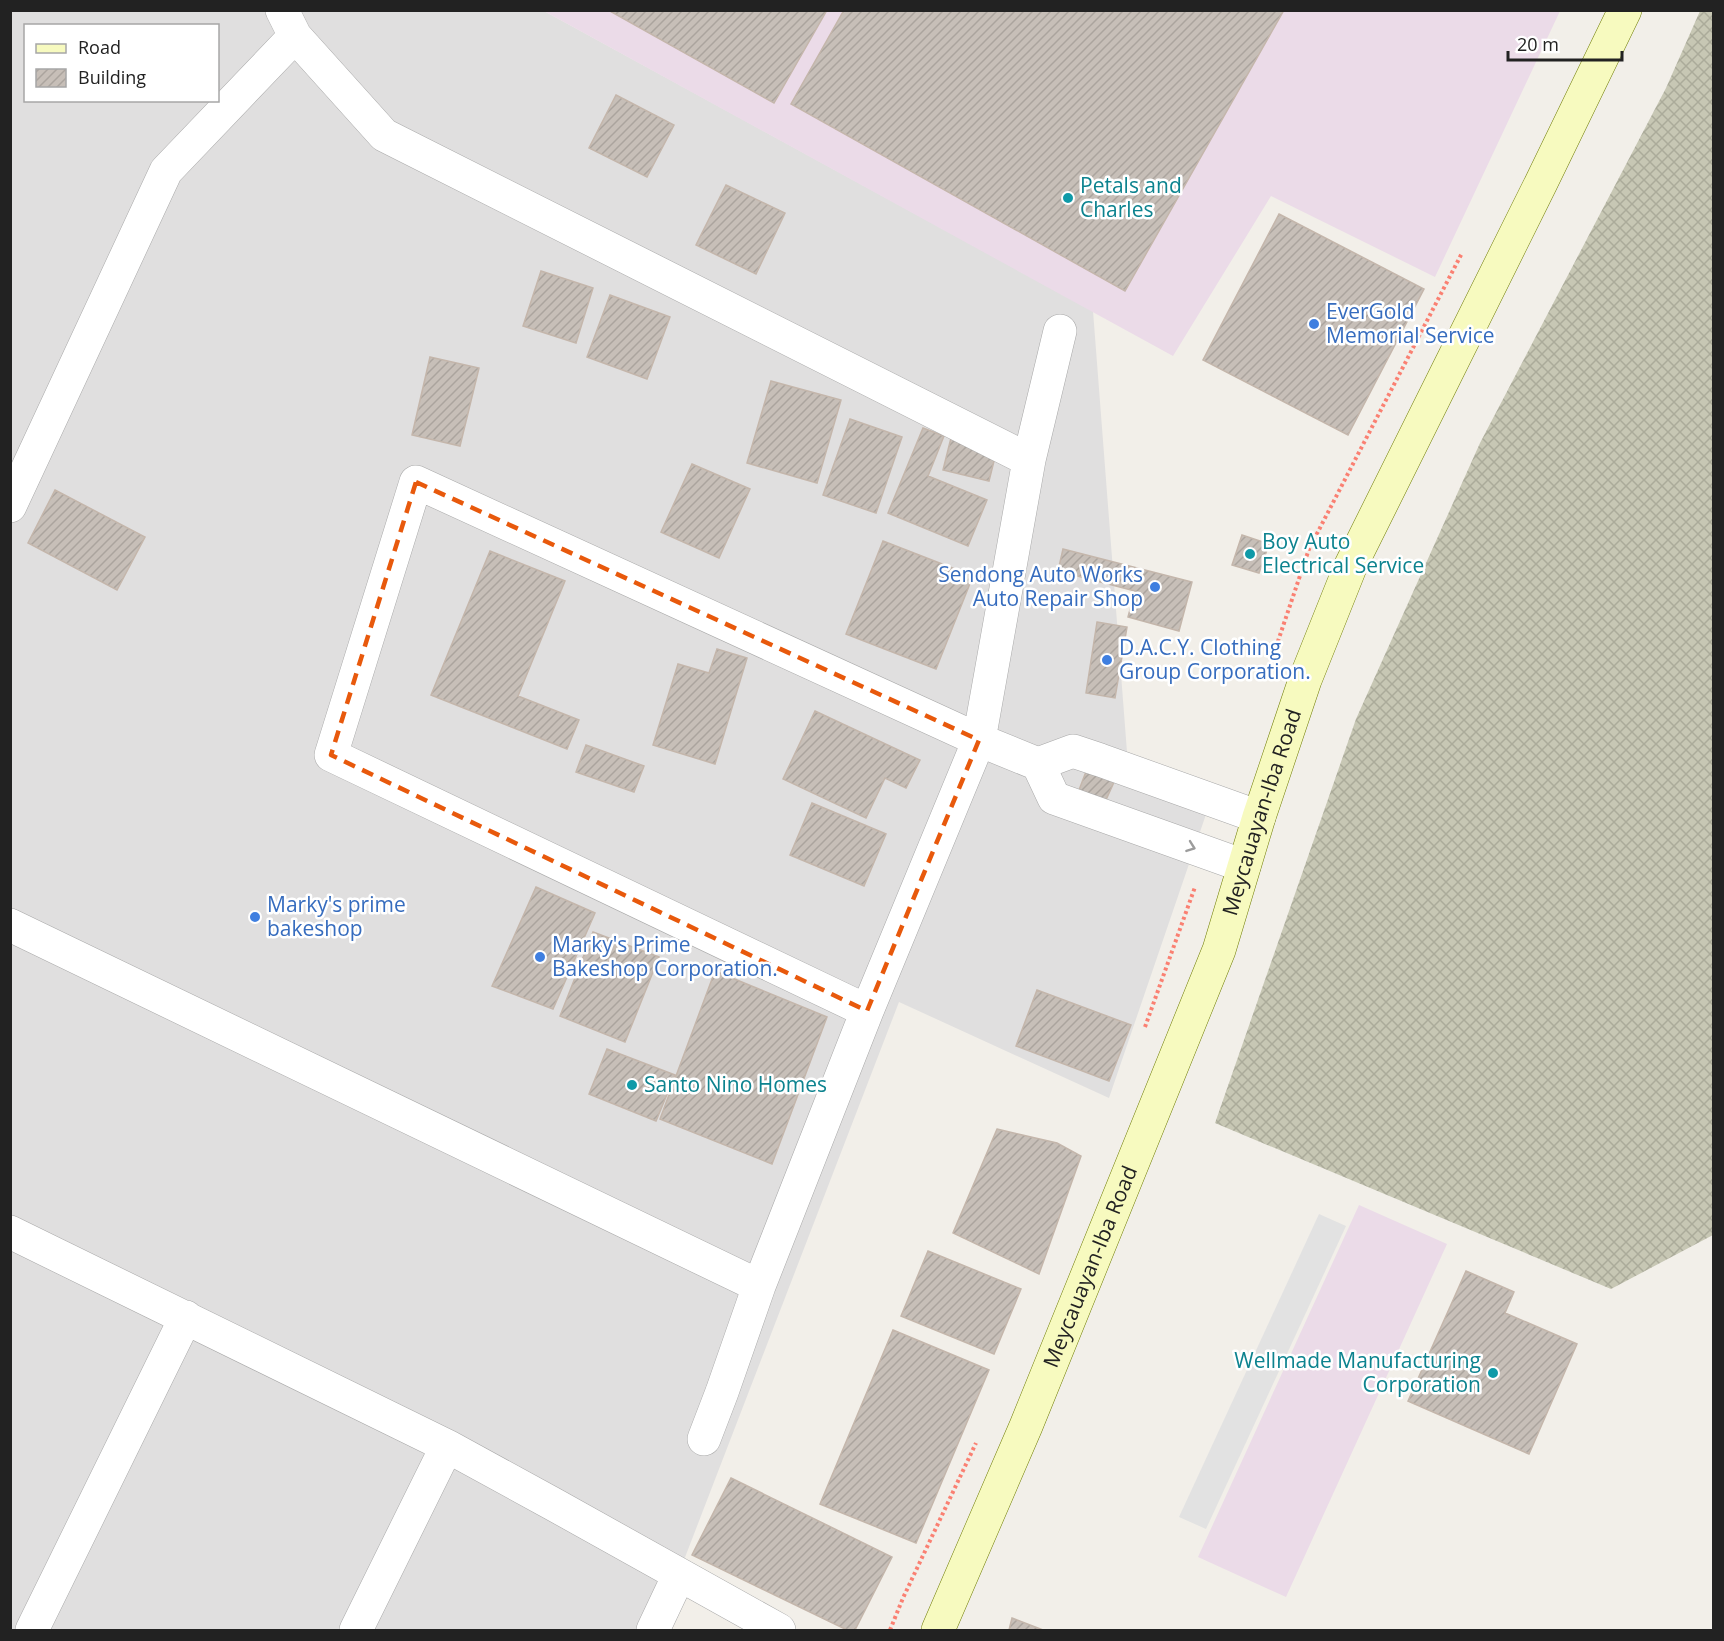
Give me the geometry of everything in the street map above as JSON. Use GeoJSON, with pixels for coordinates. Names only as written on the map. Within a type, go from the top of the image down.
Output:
{"type":"FeatureCollection","features":[{"type":"Feature","properties":{"kind":"main road","name":"Meycauayan-Iba Road"},"geometry":{"type":"LineString","coordinates":[[938,1630],[1026,1426],[1219,950],[1259,817],[1305,680],[1351,565],[1542,183],[1625,10]]}},
{"type":"Feature","properties":{"kind":"street"},"geometry":{"type":"LineString","coordinates":[[10,506],[166,171],[289,23],[384,135],[1029,460]]}},
{"type":"Feature","properties":{"kind":"street"},"geometry":{"type":"LineString","coordinates":[[704,1439],[759,1286],[867,1011],[979,740],[1029,460],[1060,331]]}},
{"type":"Feature","properties":{"kind":"street"},"geometry":{"type":"LineString","coordinates":[[867,1011],[330,756],[416,482],[979,740],[1038,764],[1073,751],[1259,817]]}},
{"type":"Feature","properties":{"kind":"street"},"geometry":{"type":"LineString","coordinates":[[1038,764],[1054,798],[1244,866]]}},
{"type":"Feature","properties":{"kind":"street"},"geometry":{"type":"LineString","coordinates":[[1138,828],[1158,781]]}},
{"type":"Feature","properties":{"kind":"street"},"geometry":{"type":"LineString","coordinates":[[10,926],[759,1286]]}},
{"type":"Feature","properties":{"kind":"street"},"geometry":{"type":"LineString","coordinates":[[10,1232],[447,1446],[779,1630]]}},
{"type":"Feature","properties":{"kind":"street"},"geometry":{"type":"LineString","coordinates":[[32,1630],[186,1317]]}},
{"type":"Feature","properties":{"kind":"street"},"geometry":{"type":"LineString","coordinates":[[356,1630],[447,1446]]}},
{"type":"Feature","properties":{"kind":"street"},"geometry":{"type":"LineString","coordinates":[[652,1630],[679,1575]]}},
{"type":"Feature","properties":{"kind":"highlighted area"},"geometry":{"type":"Polygon","coordinates":[[[416,482],[979,740],[867,1011],[331,755],[416,482]]]}},
{"type":"Feature","properties":{"kind":"shaded area"},"geometry":{"type":"Polygon","coordinates":[[[11,11],[544,11],[1093,311],[1127,752],[1215,788],[1109,1098],[899,1002],[657,1630],[11,1630],[11,11]]]}},
{"type":"Feature","properties":{"kind":"shaded area"},"geometry":{"type":"Polygon","coordinates":[[[544,11],[1560,11],[1435,277],[1271,196],[1173,356],[544,11]]]}},
{"type":"Feature","properties":{"kind":"shaded area"},"geometry":{"type":"Polygon","coordinates":[[[1700,11],[1714,11],[1713,1235],[1611,1289],[1215,1123],[1356,719],[1480,443],[1666,88],[1700,11]]]}},
{"type":"Feature","properties":{"kind":"shaded area"},"geometry":{"type":"Polygon","coordinates":[[[1359,1205],[1447,1244],[1286,1597],[1198,1557],[1359,1205]]]}},
{"type":"Feature","properties":{"kind":"shaded area"},"geometry":{"type":"Polygon","coordinates":[[[1319,1214],[1346,1226],[1206,1529],[1179,1517],[1319,1214]]]}},
{"type":"Feature","properties":{"kind":"building"},"geometry":{"type":"Polygon","coordinates":[[[608,10],[827,10],[774,103],[608,10]]]}},
{"type":"Feature","properties":{"kind":"building","name":"Petals and Charles"},"geometry":{"type":"Polygon","coordinates":[[[844,10],[1284,10],[1125,291],[791,104],[844,10]]]}},
{"type":"Feature","properties":{"kind":"building"},"geometry":{"type":"Polygon","coordinates":[[[616,95],[674,125],[647,177],[589,148],[616,95]]]}},
{"type":"Feature","properties":{"kind":"building"},"geometry":{"type":"Polygon","coordinates":[[[726,185],[785,213],[756,274],[696,245],[726,185]]]}},
{"type":"Feature","properties":{"kind":"building","name":"EverGold Memorial Service"},"geometry":{"type":"Polygon","coordinates":[[[1279,214],[1424,289],[1348,435],[1203,360],[1279,214]]]}},
{"type":"Feature","properties":{"kind":"building"},"geometry":{"type":"Polygon","coordinates":[[[541,271],[593,288],[576,343],[523,326],[541,271]]]}},
{"type":"Feature","properties":{"kind":"building"},"geometry":{"type":"Polygon","coordinates":[[[610,295],[670,317],[647,379],[587,357],[610,295]]]}},
{"type":"Feature","properties":{"kind":"building"},"geometry":{"type":"Polygon","coordinates":[[[430,357],[479,368],[460,446],[412,435],[430,357]]]}},
{"type":"Feature","properties":{"kind":"building"},"geometry":{"type":"Polygon","coordinates":[[[771,381],[841,400],[817,483],[747,463],[771,381]]]}},
{"type":"Feature","properties":{"kind":"building"},"geometry":{"type":"Polygon","coordinates":[[[850,419],[902,437],[876,513],[823,495],[850,419]]]}},
{"type":"Feature","properties":{"kind":"building"},"geometry":{"type":"Polygon","coordinates":[[[923,428],[944,436],[928,476],[987,500],[968,546],[888,513],[923,428]]]}},
{"type":"Feature","properties":{"kind":"building"},"geometry":{"type":"Polygon","coordinates":[[[951,438],[997,449],[989,481],[943,470],[951,438]]]}},
{"type":"Feature","properties":{"kind":"building"},"geometry":{"type":"Polygon","coordinates":[[[692,464],[750,489],[719,558],[661,532],[692,464]]]}},
{"type":"Feature","properties":{"kind":"building"},"geometry":{"type":"Polygon","coordinates":[[[55,490],[145,537],[117,590],[28,543],[55,490]]]}},
{"type":"Feature","properties":{"kind":"building","name":"Boy Auto Electrical Service"},"geometry":{"type":"Polygon","coordinates":[[[1242,535],[1269,544],[1259,573],[1232,565],[1242,535]]]}},
{"type":"Feature","properties":{"kind":"building"},"geometry":{"type":"Polygon","coordinates":[[[883,541],[973,576],[936,669],[846,634],[883,541]]]}},
{"type":"Feature","properties":{"kind":"building","name":"Sendong Auto Works Auto Repair Shop"},"geometry":{"type":"Polygon","coordinates":[[[1063,549],[1192,582],[1179,631],[1128,617],[1135,591],[1058,571],[1063,549]]]}},
{"type":"Feature","properties":{"kind":"building"},"geometry":{"type":"Polygon","coordinates":[[[490,551],[565,581],[518,696],[579,720],[567,749],[431,695],[490,551]]]}},
{"type":"Feature","properties":{"kind":"building","name":"D.A.C.Y. Clothing Group Corporation."},"geometry":{"type":"Polygon","coordinates":[[[1097,622],[1127,627],[1115,698],[1086,693],[1097,622]]]}},
{"type":"Feature","properties":{"kind":"building"},"geometry":{"type":"Polygon","coordinates":[[[717,649],[747,658],[715,764],[653,745],[678,664],[709,673],[717,649]]]}},
{"type":"Feature","properties":{"kind":"building"},"geometry":{"type":"Polygon","coordinates":[[[815,711],[920,760],[906,788],[885,778],[866,818],[783,779],[815,711]]]}},
{"type":"Feature","properties":{"kind":"building"},"geometry":{"type":"Polygon","coordinates":[[[586,745],[644,766],[634,792],[576,772],[586,745]]]}},
{"type":"Feature","properties":{"kind":"building"},"geometry":{"type":"Polygon","coordinates":[[[1087,769],[1115,780],[1105,802],[1079,790],[1087,769]]]}},
{"type":"Feature","properties":{"kind":"building"},"geometry":{"type":"Polygon","coordinates":[[[812,803],[886,834],[864,886],[790,855],[812,803]]]}},
{"type":"Feature","properties":{"kind":"building","name":"Marky's Prime Bakeshop Corporation."},"geometry":{"type":"Polygon","coordinates":[[[536,887],[595,913],[553,1009],[492,986],[536,887]]]}},
{"type":"Feature","properties":{"kind":"building"},"geometry":{"type":"Polygon","coordinates":[[[593,932],[659,957],[625,1042],[560,1016],[593,932]]]}},
{"type":"Feature","properties":{"kind":"building"},"geometry":{"type":"Polygon","coordinates":[[[715,971],[827,1017],[772,1164],[660,1119],[715,971]]]}},
{"type":"Feature","properties":{"kind":"building"},"geometry":{"type":"Polygon","coordinates":[[[1037,990],[1131,1025],[1109,1081],[1016,1046],[1037,990]]]}},
{"type":"Feature","properties":{"kind":"building","name":"Santo Nino Homes"},"geometry":{"type":"Polygon","coordinates":[[[607,1049],[675,1075],[656,1121],[589,1094],[607,1049]]]}},
{"type":"Feature","properties":{"kind":"building"},"geometry":{"type":"Polygon","coordinates":[[[997,1129],[1057,1143],[1081,1156],[1039,1274],[953,1233],[997,1129]]]}},
{"type":"Feature","properties":{"kind":"building"},"geometry":{"type":"Polygon","coordinates":[[[928,1251],[1021,1289],[994,1354],[901,1316],[928,1251]]]}},
{"type":"Feature","properties":{"kind":"building","name":"Wellmade Manufacturing Corporation"},"geometry":{"type":"Polygon","coordinates":[[[1466,1271],[1514,1292],[1505,1313],[1577,1344],[1529,1454],[1408,1401],[1466,1271]]]}},
{"type":"Feature","properties":{"kind":"building"},"geometry":{"type":"Polygon","coordinates":[[[893,1330],[989,1370],[916,1543],[820,1504],[893,1330]]]}},
{"type":"Feature","properties":{"kind":"building"},"geometry":{"type":"Polygon","coordinates":[[[731,1478],[892,1557],[855,1630],[847,1630],[692,1555],[731,1478]]]}},
{"type":"Feature","properties":{"kind":"building"},"geometry":{"type":"Polygon","coordinates":[[[1012,1618],[1043,1630],[1009,1630],[1012,1618]]]}},
{"type":"Feature","properties":{"kind":"place","name":"Petals and Charles"},"geometry":{"type":"Point","coordinates":[1068,198]}},
{"type":"Feature","properties":{"kind":"place","name":"EverGold Memorial Service"},"geometry":{"type":"Point","coordinates":[1314,324]}},
{"type":"Feature","properties":{"kind":"place","name":"Boy Auto Electrical Service"},"geometry":{"type":"Point","coordinates":[1250,554]}},
{"type":"Feature","properties":{"kind":"place","name":"Sendong Auto Works Auto Repair Shop"},"geometry":{"type":"Point","coordinates":[1155,587]}},
{"type":"Feature","properties":{"kind":"place","name":"D.A.C.Y. Clothing Group Corporation."},"geometry":{"type":"Point","coordinates":[1107,660]}},
{"type":"Feature","properties":{"kind":"place","name":"Marky's prime bakeshop"},"geometry":{"type":"Point","coordinates":[255,917]}},
{"type":"Feature","properties":{"kind":"place","name":"Marky's Prime Bakeshop Corporation."},"geometry":{"type":"Point","coordinates":[540,957]}},
{"type":"Feature","properties":{"kind":"place","name":"Santo Nino Homes"},"geometry":{"type":"Point","coordinates":[632,1085]}},
{"type":"Feature","properties":{"kind":"place","name":"Wellmade Manufacturing Corporation"},"geometry":{"type":"Point","coordinates":[1493,1373]}}]}
